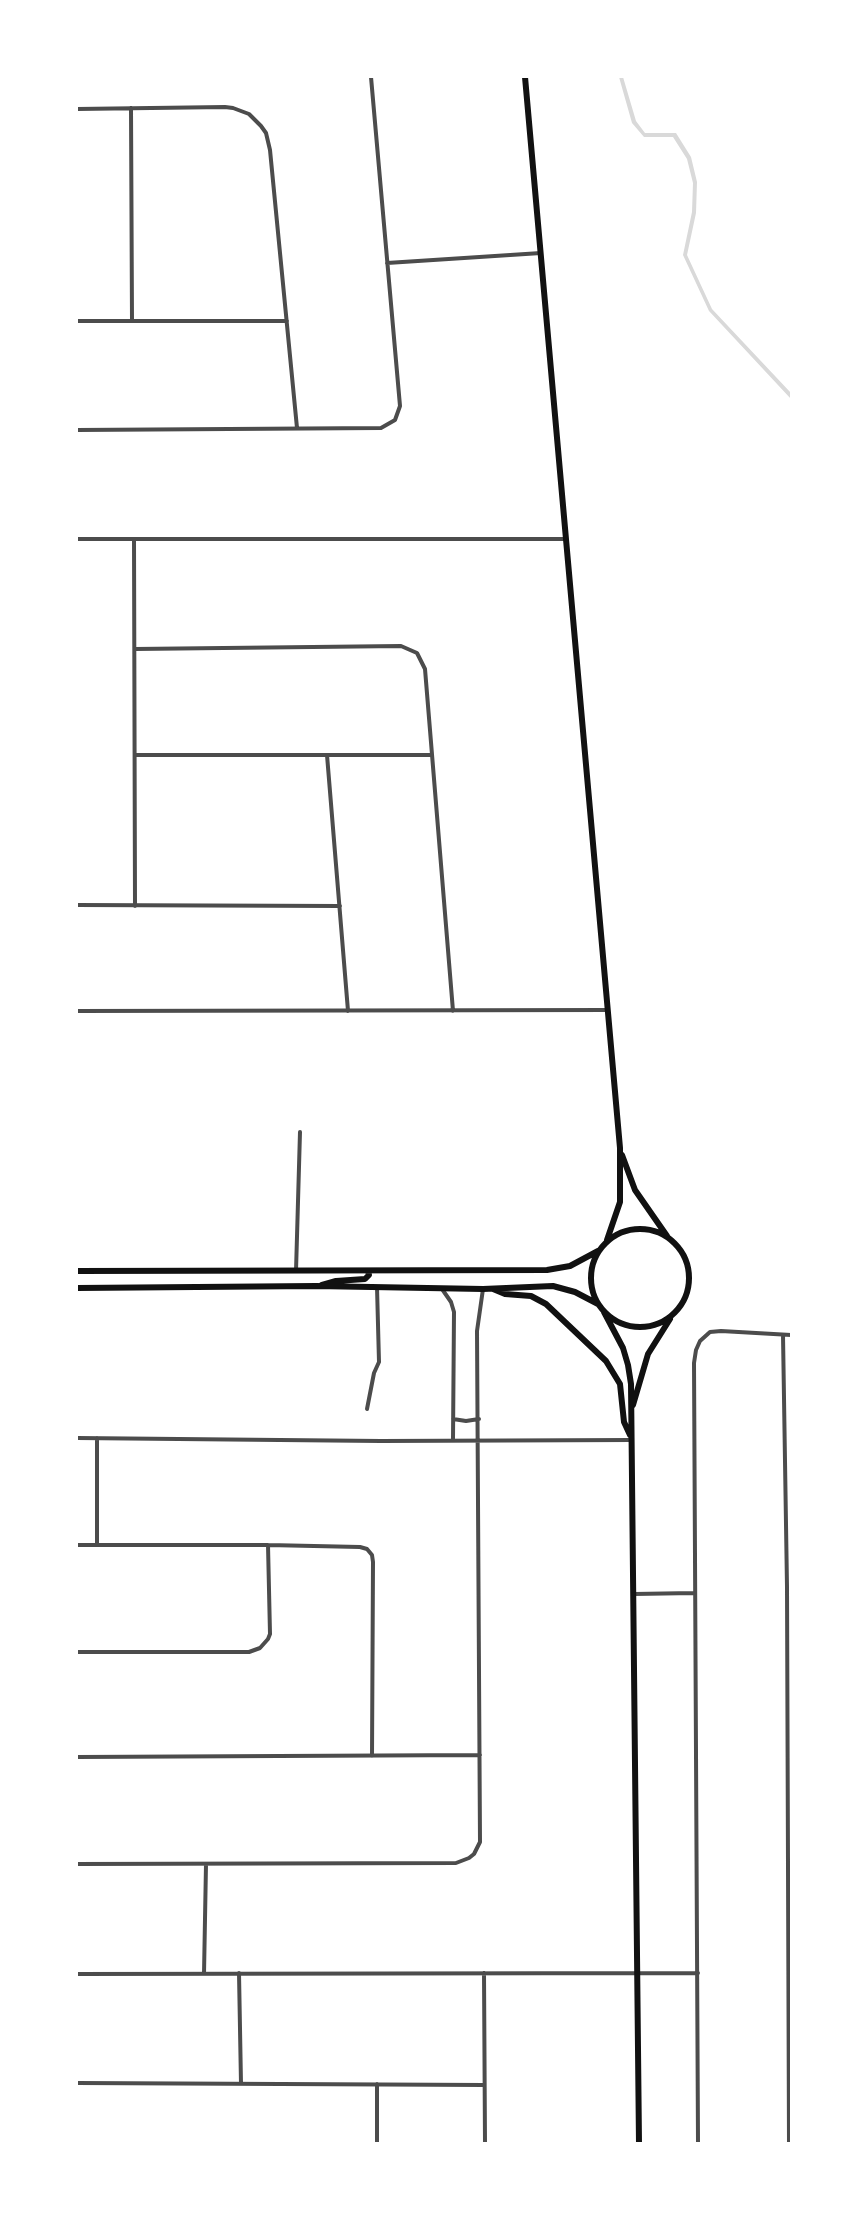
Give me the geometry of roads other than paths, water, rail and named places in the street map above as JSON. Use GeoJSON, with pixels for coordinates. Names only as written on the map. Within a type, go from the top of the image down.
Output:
{"type":"FeatureCollection","features":[{"type":"Feature","properties":{"kind":"main road"},"geometry":{"type":"LineString","coordinates":[[526,77],[620,1148],[620,1202],[607,1240]]}},
{"type":"Feature","properties":{"kind":"main road"},"geometry":{"type":"LineString","coordinates":[[620,1148],[635,1190],[668,1238],[681,1251],[689,1274],[688,1287],[684,1299],[678,1310],[657,1337],[648,1354],[638,1382],[631,1415]]}},
{"type":"Feature","properties":{"kind":"main road"},"geometry":{"type":"LineString","coordinates":[[638,2143],[638,1973],[631,1415],[628,1365],[623,1348],[604,1312],[598,1304],[592,1291],[590,1277],[592,1264],[598,1251],[607,1240],[618,1233],[631,1229],[650,1230],[668,1238]]}},
{"type":"Feature","properties":{"kind":"main road"},"geometry":{"type":"LineString","coordinates":[[77,1272],[555,1270],[577,1263],[598,1251]]}},
{"type":"Feature","properties":{"kind":"main road"},"geometry":{"type":"LineString","coordinates":[[316,1286],[334,1281],[365,1279],[368,1277],[368,1271]]}},
{"type":"Feature","properties":{"kind":"main road"},"geometry":{"type":"LineString","coordinates":[[77,1288],[316,1286],[491,1289],[560,1287],[575,1292],[598,1304]]}},
{"type":"Feature","properties":{"kind":"main road"},"geometry":{"type":"LineString","coordinates":[[491,1289],[505,1294],[531,1296],[546,1304],[606,1361],[620,1384],[624,1422],[632,1439]]}},
{"type":"Feature","properties":{"kind":"main road"},"geometry":{"type":"LineString","coordinates":[[604,1312],[625,1325],[638,1327],[656,1324],[672,1316]]}},
{"type":"Feature","properties":{"kind":"street"},"geometry":{"type":"LineString","coordinates":[[77,430],[381,428],[391,424],[397,416],[400,406],[371,77]]}},
{"type":"Feature","properties":{"kind":"street"},"geometry":{"type":"LineString","coordinates":[[130,108],[132,321]]}},
{"type":"Feature","properties":{"kind":"street"},"geometry":{"type":"LineString","coordinates":[[77,109],[233,108],[249,114],[266,133],[270,150],[297,428]]}},
{"type":"Feature","properties":{"kind":"street"},"geometry":{"type":"LineString","coordinates":[[387,263],[541,253]]}},
{"type":"Feature","properties":{"kind":"street"},"geometry":{"type":"LineString","coordinates":[[77,321],[287,321]]}},
{"type":"Feature","properties":{"kind":"street"},"geometry":{"type":"LineString","coordinates":[[77,539],[566,539]]}},
{"type":"Feature","properties":{"kind":"street"},"geometry":{"type":"LineString","coordinates":[[134,539],[136,755],[135,906]]}},
{"type":"Feature","properties":{"kind":"street"},"geometry":{"type":"LineString","coordinates":[[135,649],[407,647],[417,653],[424,663],[453,1010]]}},
{"type":"Feature","properties":{"kind":"street"},"geometry":{"type":"LineString","coordinates":[[136,755],[432,755]]}},
{"type":"Feature","properties":{"kind":"street"},"geometry":{"type":"LineString","coordinates":[[327,755],[348,1011]]}},
{"type":"Feature","properties":{"kind":"street"},"geometry":{"type":"LineString","coordinates":[[77,905],[340,906]]}},
{"type":"Feature","properties":{"kind":"street"},"geometry":{"type":"LineString","coordinates":[[77,1012],[607,1010]]}},
{"type":"Feature","properties":{"kind":"street"},"geometry":{"type":"LineString","coordinates":[[296,1271],[300,1132]]}},
{"type":"Feature","properties":{"kind":"street"},"geometry":{"type":"LineString","coordinates":[[367,1409],[374,1373],[379,1362],[377,1287]]}},
{"type":"Feature","properties":{"kind":"street"},"geometry":{"type":"LineString","coordinates":[[442,1289],[453,1308],[454,1439]]}},
{"type":"Feature","properties":{"kind":"street"},"geometry":{"type":"LineString","coordinates":[[77,1864],[463,1862],[474,1854],[480,1842],[478,1331],[483,1289]]}},
{"type":"Feature","properties":{"kind":"street"},"geometry":{"type":"LineString","coordinates":[[698,2143],[694,1363],[696,1350],[700,1341],[710,1332],[721,1331],[791,1335]]}},
{"type":"Feature","properties":{"kind":"street"},"geometry":{"type":"LineString","coordinates":[[783,1335],[789,1587],[789,2143]]}},
{"type":"Feature","properties":{"kind":"street"},"geometry":{"type":"LineString","coordinates":[[454,1418],[466,1422],[478,1419]]}},
{"type":"Feature","properties":{"kind":"street"},"geometry":{"type":"LineString","coordinates":[[77,1438],[479,1440],[632,1439]]}},
{"type":"Feature","properties":{"kind":"street"},"geometry":{"type":"LineString","coordinates":[[97,1438],[97,1545]]}},
{"type":"Feature","properties":{"kind":"street"},"geometry":{"type":"LineString","coordinates":[[77,1545],[268,1545],[360,1547],[367,1549],[372,1555],[374,1562],[372,1756]]}},
{"type":"Feature","properties":{"kind":"street"},"geometry":{"type":"LineString","coordinates":[[77,1652],[249,1652],[260,1648],[268,1639],[270,1634],[268,1545]]}},
{"type":"Feature","properties":{"kind":"street"},"geometry":{"type":"LineString","coordinates":[[634,1594],[694,1593]]}},
{"type":"Feature","properties":{"kind":"street"},"geometry":{"type":"LineString","coordinates":[[77,1757],[480,1755]]}},
{"type":"Feature","properties":{"kind":"street"},"geometry":{"type":"LineString","coordinates":[[204,1974],[206,1864]]}},
{"type":"Feature","properties":{"kind":"street"},"geometry":{"type":"LineString","coordinates":[[484,1973],[485,2143]]}},
{"type":"Feature","properties":{"kind":"street"},"geometry":{"type":"LineString","coordinates":[[77,1974],[698,1973]]}},
{"type":"Feature","properties":{"kind":"street"},"geometry":{"type":"LineString","coordinates":[[239,1974],[241,2084]]}},
{"type":"Feature","properties":{"kind":"street"},"geometry":{"type":"LineString","coordinates":[[77,2083],[484,2085]]}},
{"type":"Feature","properties":{"kind":"street"},"geometry":{"type":"LineString","coordinates":[[377,2084],[377,2143]]}}]}
